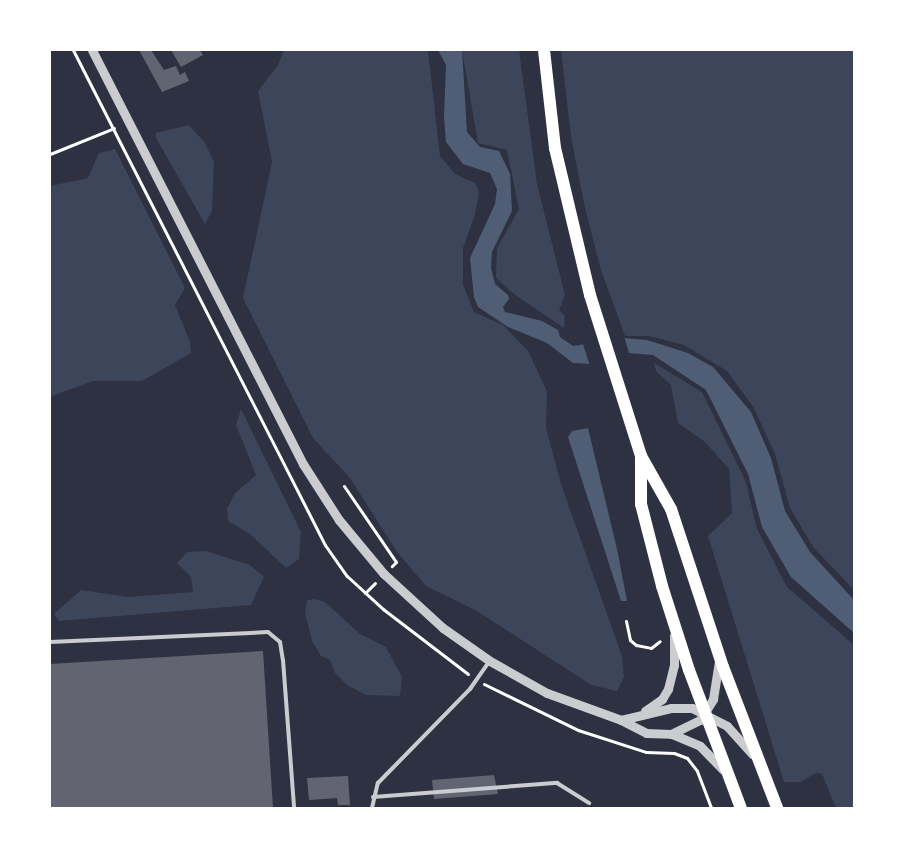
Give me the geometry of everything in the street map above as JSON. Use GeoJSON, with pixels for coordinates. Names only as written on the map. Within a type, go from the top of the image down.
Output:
{"type":"FeatureCollection","features":[{"type":"Feature","properties":{"kind":"main road"},"geometry":{"type":"LineString","coordinates":[[544,50],[550,112],[563,191],[602,334],[641,456],[671,509],[718,650],[777,808]]}},
{"type":"Feature","properties":{"kind":"main road"},"geometry":{"type":"LineString","coordinates":[[641,456],[644,518],[672,618],[705,714],[741,808]]}},
{"type":"Feature","properties":{"kind":"street"},"geometry":{"type":"LineString","coordinates":[[92,50],[290,440],[327,502],[390,579],[443,628],[490,661],[565,701],[621,720],[646,733],[671,734],[686,738],[707,751],[730,782]]}},
{"type":"Feature","properties":{"kind":"street"},"geometry":{"type":"LineString","coordinates":[[637,715],[662,699],[670,683],[675,655],[672,618]]}},
{"type":"Feature","properties":{"kind":"street"},"geometry":{"type":"LineString","coordinates":[[671,734],[697,722],[705,714],[714,699],[718,679],[718,650]]}},
{"type":"Feature","properties":{"kind":"street"},"geometry":{"type":"LineString","coordinates":[[621,720],[679,707],[705,714],[727,726],[741,738],[762,770]]}},
{"type":"Feature","properties":{"kind":"lane"},"geometry":{"type":"LineString","coordinates":[[50,642],[268,632],[280,642],[283,660],[294,808]]}},
{"type":"Feature","properties":{"kind":"lane"},"geometry":{"type":"LineString","coordinates":[[372,808],[378,783],[470,689],[490,661]]}},
{"type":"Feature","properties":{"kind":"lane"},"geometry":{"type":"LineString","coordinates":[[374,797],[557,783],[589,803]]}},
{"type":"Feature","properties":{"kind":"path"},"geometry":{"type":"LineString","coordinates":[[50,154],[128,122]]}},
{"type":"Feature","properties":{"kind":"path"},"geometry":{"type":"LineString","coordinates":[[626,621],[630,640],[644,649],[658,644],[672,618]]}},
{"type":"Feature","properties":{"kind":"path"},"geometry":{"type":"LineString","coordinates":[[501,694],[578,730],[620,745],[646,752],[674,753],[687,758],[697,771],[711,808]]}},
{"type":"Feature","properties":{"kind":"shaded area"},"geometry":{"type":"Polygon","coordinates":[[[284,50],[428,50],[440,156],[455,174],[475,183],[479,192],[475,215],[463,248],[463,285],[474,312],[503,325],[528,351],[547,391],[546,428],[561,484],[622,656],[624,677],[617,691],[591,685],[477,611],[426,586],[397,552],[350,478],[313,438],[243,298],[272,162],[258,91],[278,65],[284,50]]]}},
{"type":"Feature","properties":{"kind":"shaded area"},"geometry":{"type":"Polygon","coordinates":[[[438,50],[462,50],[467,132],[480,147],[499,151],[510,174],[512,211],[492,252],[491,268],[495,284],[508,295],[509,299],[503,307],[505,312],[542,321],[558,330],[560,337],[573,346],[624,338],[647,340],[688,353],[713,367],[751,412],[771,458],[785,511],[810,552],[854,600],[854,633],[791,577],[762,527],[748,474],[706,390],[653,355],[628,353],[591,364],[573,363],[547,343],[508,327],[478,307],[474,297],[470,258],[495,204],[497,189],[490,173],[463,164],[446,142],[444,117],[446,65],[438,50]]]}},
{"type":"Feature","properties":{"kind":"shaded area"},"geometry":{"type":"Polygon","coordinates":[[[462,50],[519,50],[537,184],[565,295],[559,310],[565,316],[564,328],[514,294],[496,278],[497,248],[519,209],[507,150],[478,143],[462,50]]]}},
{"type":"Feature","properties":{"kind":"shaded area"},"geometry":{"type":"Polygon","coordinates":[[[561,50],[854,50],[854,590],[813,547],[790,508],[775,454],[754,408],[727,371],[684,345],[649,336],[625,336],[601,270],[585,208],[571,137],[561,50]]]}},
{"type":"Feature","properties":{"kind":"shaded area"},"geometry":{"type":"Polygon","coordinates":[[[189,125],[205,143],[214,162],[212,211],[205,224],[156,138],[156,133],[189,125]]]}},
{"type":"Feature","properties":{"kind":"shaded area"},"geometry":{"type":"Polygon","coordinates":[[[115,149],[185,288],[175,305],[190,342],[191,353],[142,381],[93,381],[50,397],[50,186],[88,178],[99,153],[115,149]]]}},
{"type":"Feature","properties":{"kind":"shaded area"},"geometry":{"type":"Polygon","coordinates":[[[654,363],[702,392],[746,482],[757,529],[787,587],[854,645],[854,808],[836,808],[822,774],[816,773],[800,782],[784,782],[708,536],[732,513],[729,469],[705,442],[678,423],[671,385],[656,371],[654,363]]]}},
{"type":"Feature","properties":{"kind":"shaded area"},"geometry":{"type":"Polygon","coordinates":[[[241,409],[301,532],[299,559],[286,568],[250,534],[228,521],[227,509],[235,493],[256,475],[236,425],[241,409]]]}},
{"type":"Feature","properties":{"kind":"shaded area"},"geometry":{"type":"Polygon","coordinates":[[[588,428],[617,549],[627,601],[621,601],[568,437],[572,431],[588,428]]]}},
{"type":"Feature","properties":{"kind":"shaded area"},"geometry":{"type":"Polygon","coordinates":[[[206,551],[250,565],[264,577],[251,605],[59,621],[54,614],[81,590],[128,597],[193,592],[191,577],[177,563],[187,552],[206,551]]]}},
{"type":"Feature","properties":{"kind":"shaded area"},"geometry":{"type":"Polygon","coordinates":[[[315,599],[325,602],[360,634],[386,647],[402,677],[400,696],[366,695],[347,685],[335,673],[330,660],[321,656],[312,641],[305,613],[307,600],[315,599]]]}},
{"type":"Feature","properties":{"kind":"pier"},"geometry":{"type":"Polygon","coordinates":[[[624,336],[630,356],[590,366],[583,344],[624,336]]]}},
{"type":"Feature","properties":{"kind":"building"},"geometry":{"type":"Polygon","coordinates":[[[139,50],[151,50],[164,70],[176,66],[180,75],[185,72],[189,81],[162,92],[139,50]]]}},
{"type":"Feature","properties":{"kind":"building"},"geometry":{"type":"Polygon","coordinates":[[[171,50],[200,50],[203,55],[181,67],[171,50]]]}},
{"type":"Feature","properties":{"kind":"building"},"geometry":{"type":"Polygon","coordinates":[[[263,651],[273,808],[50,808],[50,664],[263,651]]]}},
{"type":"Feature","properties":{"kind":"building"},"geometry":{"type":"Polygon","coordinates":[[[494,775],[498,794],[434,799],[432,780],[494,775]]]}},
{"type":"Feature","properties":{"kind":"building"},"geometry":{"type":"Polygon","coordinates":[[[348,776],[350,805],[338,805],[337,798],[309,800],[307,778],[348,776]]]}}]}
